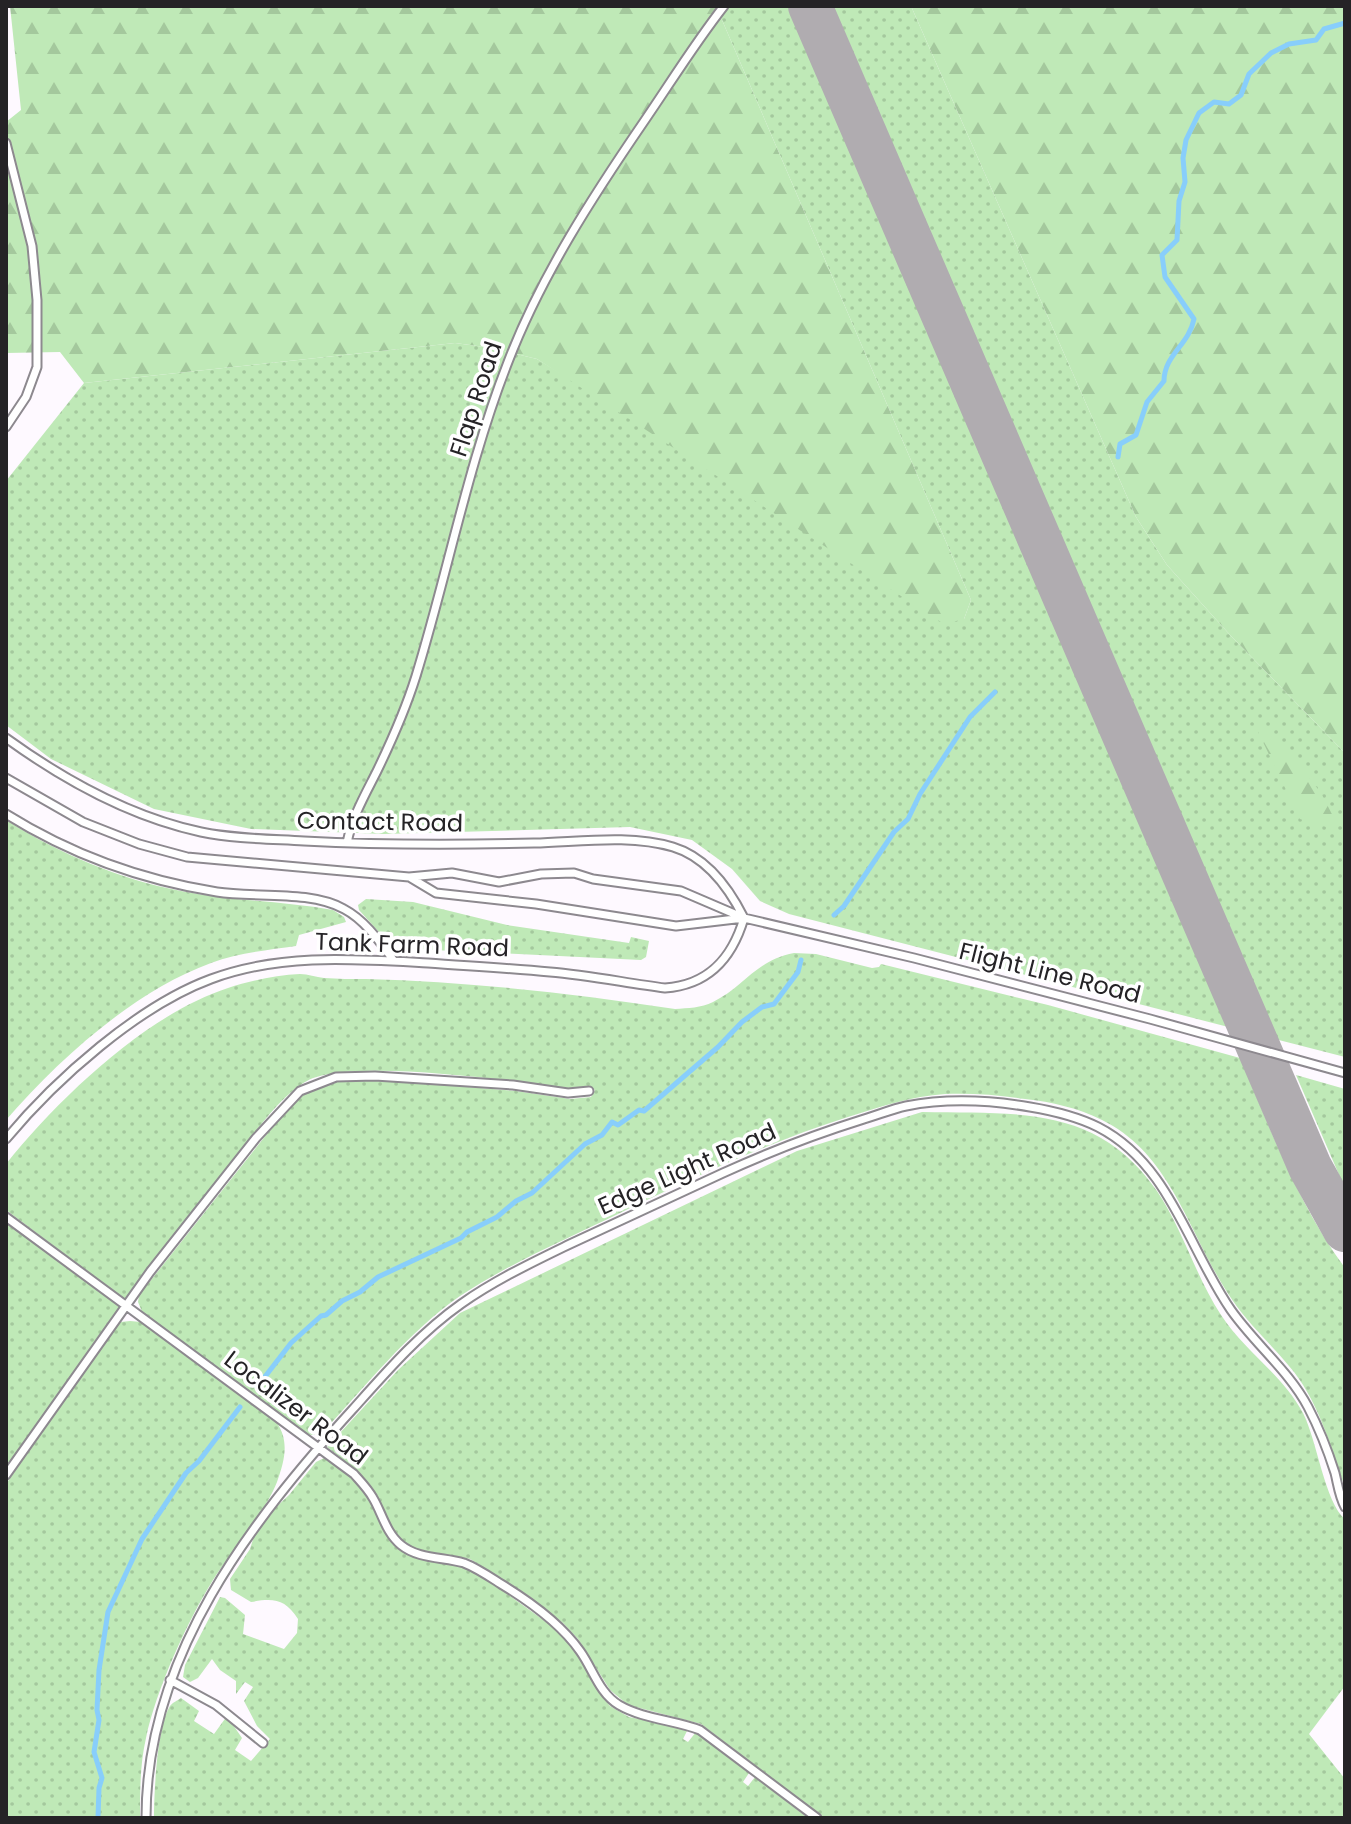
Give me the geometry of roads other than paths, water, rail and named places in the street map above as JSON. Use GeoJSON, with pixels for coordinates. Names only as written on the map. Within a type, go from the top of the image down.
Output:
{"type":"FeatureCollection","features":[{"type":"Feature","properties":{"kind":"lane","name":"Flap Road"},"geometry":{"type":"LineString","coordinates":[[347,843],[357,810],[395,731],[411,689],[485,433],[517,340],[549,275],[595,194],[724,6]]}},
{"type":"Feature","properties":{"kind":"lane"},"geometry":{"type":"LineString","coordinates":[[6,143],[32,246],[37,300],[37,367],[19,410],[6,427]]}},
{"type":"Feature","properties":{"kind":"lane","name":"Contact Road"},"geometry":{"type":"LineString","coordinates":[[6,738],[29,755],[94,792],[131,809],[186,828],[236,837],[347,843],[603,840],[661,844],[676,848],[705,865],[724,885],[744,918]]}},
{"type":"Feature","properties":{"kind":"lane","name":"Flight Line Road"},"geometry":{"type":"LineString","coordinates":[[6,778],[83,822],[139,844],[187,857],[409,877],[452,873],[499,882],[541,874],[574,873],[593,879],[681,891],[744,918],[914,958],[1345,1073]]}},
{"type":"Feature","properties":{"kind":"lane"},"geometry":{"type":"LineString","coordinates":[[6,814],[77,851],[133,872],[219,892],[300,898],[346,909],[368,928],[394,961]]}},
{"type":"Feature","properties":{"kind":"lane","name":"Flight Line Road"},"geometry":{"type":"LineString","coordinates":[[409,877],[436,893],[536,904],[676,926],[744,918]]}},
{"type":"Feature","properties":{"kind":"lane","name":"Tank Farm Road"},"geometry":{"type":"LineString","coordinates":[[6,1139],[88,1059],[151,1009],[191,987],[235,971],[284,962],[339,958],[551,972],[665,988],[678,987],[700,980],[717,968],[736,940],[744,918]]}},
{"type":"Feature","properties":{"kind":"lane"},"geometry":{"type":"LineString","coordinates":[[6,1475],[150,1272],[256,1138],[289,1100],[310,1085],[336,1077],[388,1076],[513,1085],[568,1093],[589,1091]]}},
{"type":"Feature","properties":{"kind":"lane","name":"Edge Light Road"},"geometry":{"type":"LineString","coordinates":[[146,1818],[152,1743],[170,1680],[226,1570],[316,1448],[423,1334],[456,1307],[519,1269],[761,1156],[905,1106],[983,1101],[1037,1108],[1079,1118],[1117,1138],[1143,1160],[1168,1196],[1226,1302],[1306,1403],[1318,1427],[1345,1507]]}},
{"type":"Feature","properties":{"kind":"lane","name":"Localizer Road"},"geometry":{"type":"LineString","coordinates":[[6,1217],[361,1481],[390,1533],[403,1547],[419,1554],[468,1564],[506,1587],[567,1637],[580,1651],[607,1695],[617,1704],[700,1730],[817,1818]]}},
{"type":"Feature","properties":{"kind":"lane"},"geometry":{"type":"LineString","coordinates":[[170,1680],[216,1705],[263,1743]]}},
{"type":"Feature","properties":{"kind":"waterway"},"geometry":{"type":"LineString","coordinates":[[1118,457],[1120,444],[1136,435],[1147,402],[1164,381],[1168,364],[1187,336],[1194,319],[1165,277],[1162,255],[1177,240],[1179,201],[1185,182],[1183,158],[1186,140],[1199,113],[1214,102],[1229,104],[1241,95],[1249,74],[1271,53],[1289,44],[1316,40],[1324,29],[1345,23]]}},
{"type":"Feature","properties":{"kind":"waterway"},"geometry":{"type":"LineString","coordinates":[[834,915],[844,906],[894,832],[908,819],[920,794],[970,717],[995,692]]}},
{"type":"Feature","properties":{"kind":"waterway"},"geometry":{"type":"LineString","coordinates":[[257,1387],[291,1343],[342,1301],[360,1292],[378,1277],[461,1238],[497,1217],[516,1201],[532,1193],[585,1144],[602,1135],[612,1122],[618,1125],[639,1110],[644,1111],[742,1022],[762,1007],[774,1004],[798,972],[801,960]]}},
{"type":"Feature","properties":{"kind":"waterway"},"geometry":{"type":"LineString","coordinates":[[98,1818],[102,1778],[94,1752],[99,1720],[99,1670],[108,1612],[142,1539],[186,1473],[199,1461],[240,1407]]}}]}
